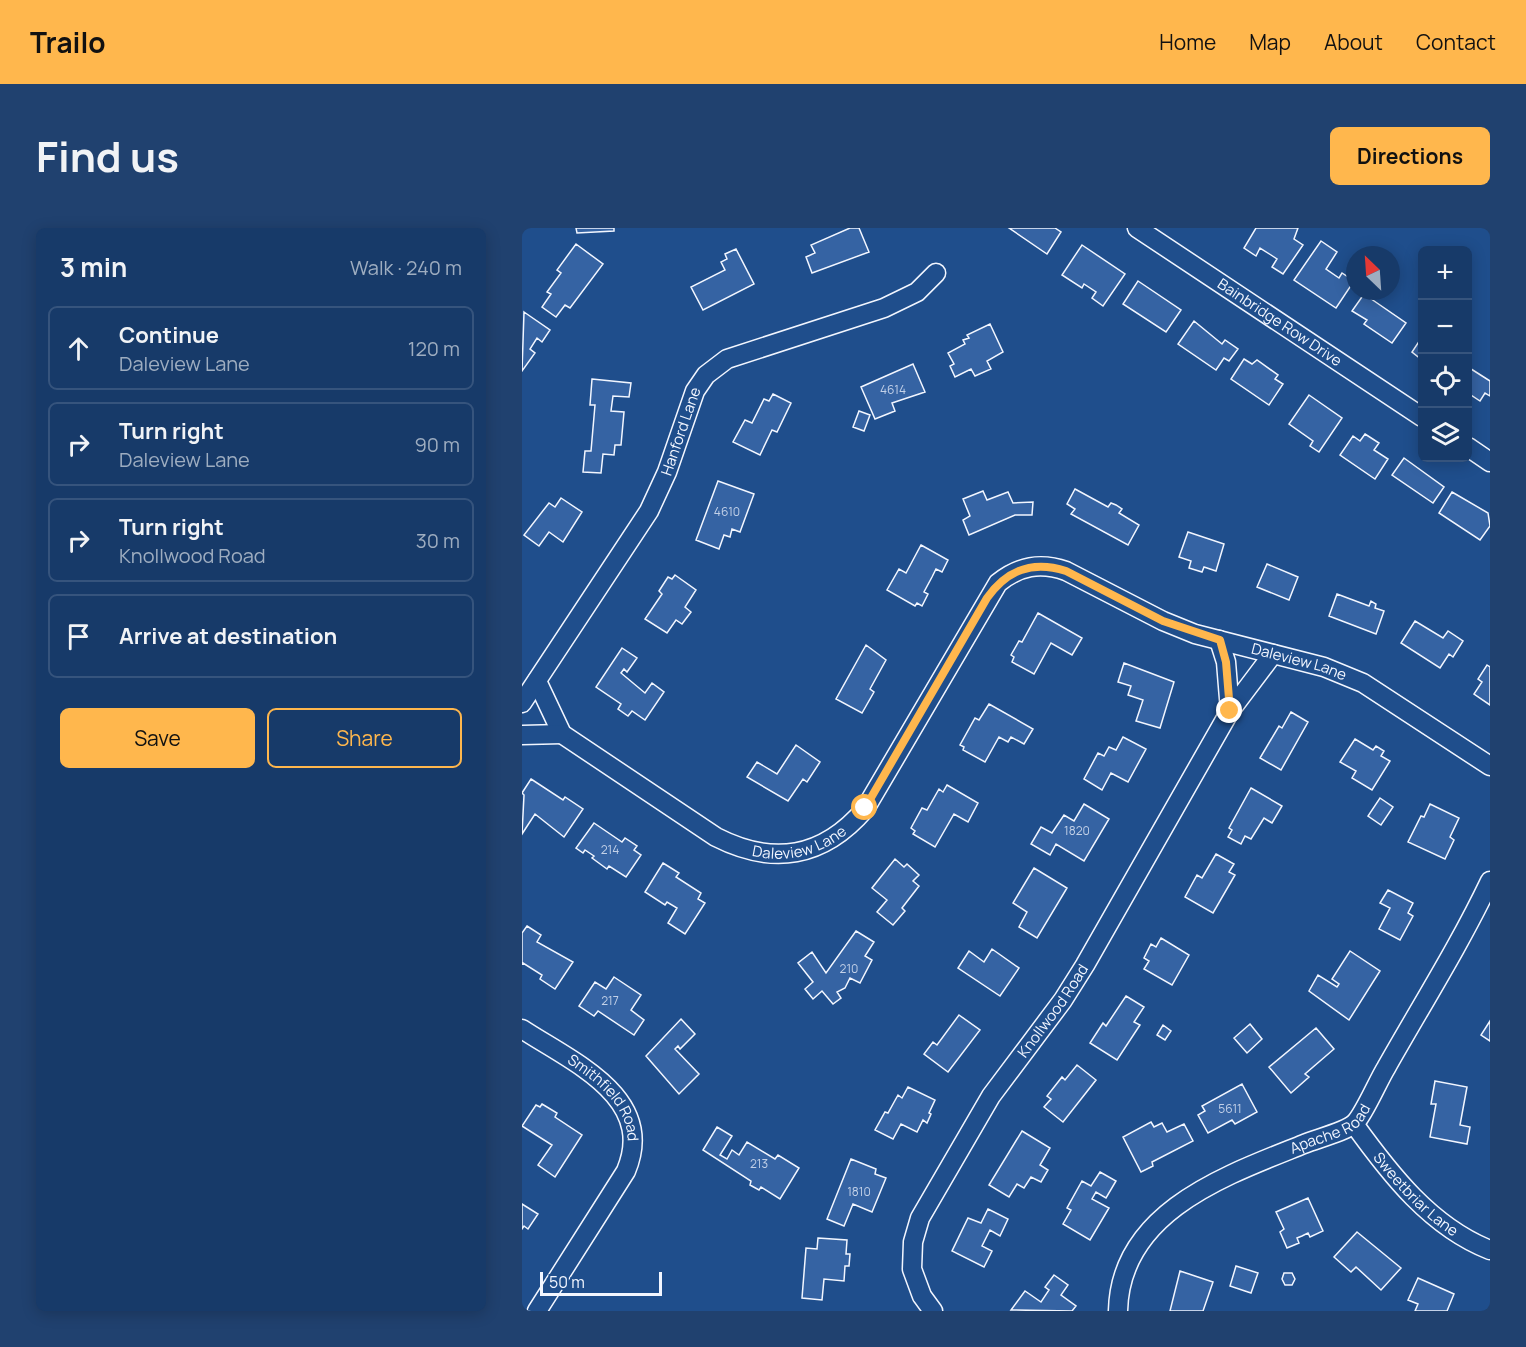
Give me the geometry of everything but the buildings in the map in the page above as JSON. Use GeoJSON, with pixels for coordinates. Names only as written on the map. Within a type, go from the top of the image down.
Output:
{"type":"FeatureCollection","features":[{"type":"Feature","properties":{"kind":"street","name":"Bainbridge Row Drive"},"geometry":{"type":"LineString","coordinates":[[1137,228],[1418,414]]}},
{"type":"Feature","properties":{"kind":"street","name":"Hanford Lane"},"geometry":{"type":"LineString","coordinates":[[522,703],[649,511],[666,472],[689,404],[706,375],[727,359],[884,308],[908,298],[936,273]]}},
{"type":"Feature","properties":{"kind":"street"},"geometry":{"type":"LineString","coordinates":[[1472,450],[1490,462]]}},
{"type":"Feature","properties":{"kind":"street","name":"Daleview Lane"},"geometry":{"type":"LineString","coordinates":[[562,734],[707,831],[737,848],[768,854],[800,852],[836,836],[865,808],[987,598],[998,583],[1016,571],[1035,565],[1066,571],[1163,621],[1220,640],[1324,667],[1363,683],[1490,766]]}},
{"type":"Feature","properties":{"kind":"street"},"geometry":{"type":"LineString","coordinates":[[1220,640],[1226,662],[1230,711]]}},
{"type":"Feature","properties":{"kind":"street","name":"Knollwood Road"},"geometry":{"type":"LineString","coordinates":[[933,1311],[922,1296],[912,1269],[913,1242],[920,1218],[991,1096],[1063,1000],[1085,965],[1230,711],[1273,654]]}},
{"type":"Feature","properties":{"kind":"street"},"geometry":{"type":"LineString","coordinates":[[522,735],[562,734],[537,681]]}},
{"type":"Feature","properties":{"kind":"street","name":"Apache Road"},"geometry":{"type":"LineString","coordinates":[[1118,1311],[1121,1284],[1130,1259],[1151,1228],[1174,1207],[1204,1187],[1244,1168],[1354,1124],[1490,881]]}},
{"type":"Feature","properties":{"kind":"street","name":"Smithfield Road"},"geometry":{"type":"LineString","coordinates":[[522,1029],[611,1089],[624,1107],[633,1134],[631,1159],[626,1171],[537,1311]]}},
{"type":"Feature","properties":{"kind":"street","name":"Sweetbriar Lane"},"geometry":{"type":"LineString","coordinates":[[1354,1124],[1398,1182],[1428,1212],[1452,1230],[1490,1250]]}},
{"type":"Feature","properties":{"kind":"route"},"geometry":{"type":"LineString","coordinates":[[865,808],[987,598],[1006,576],[1026,567],[1052,566],[1066,571],[1163,621],[1220,640],[1226,662],[1230,711]]}}]}
